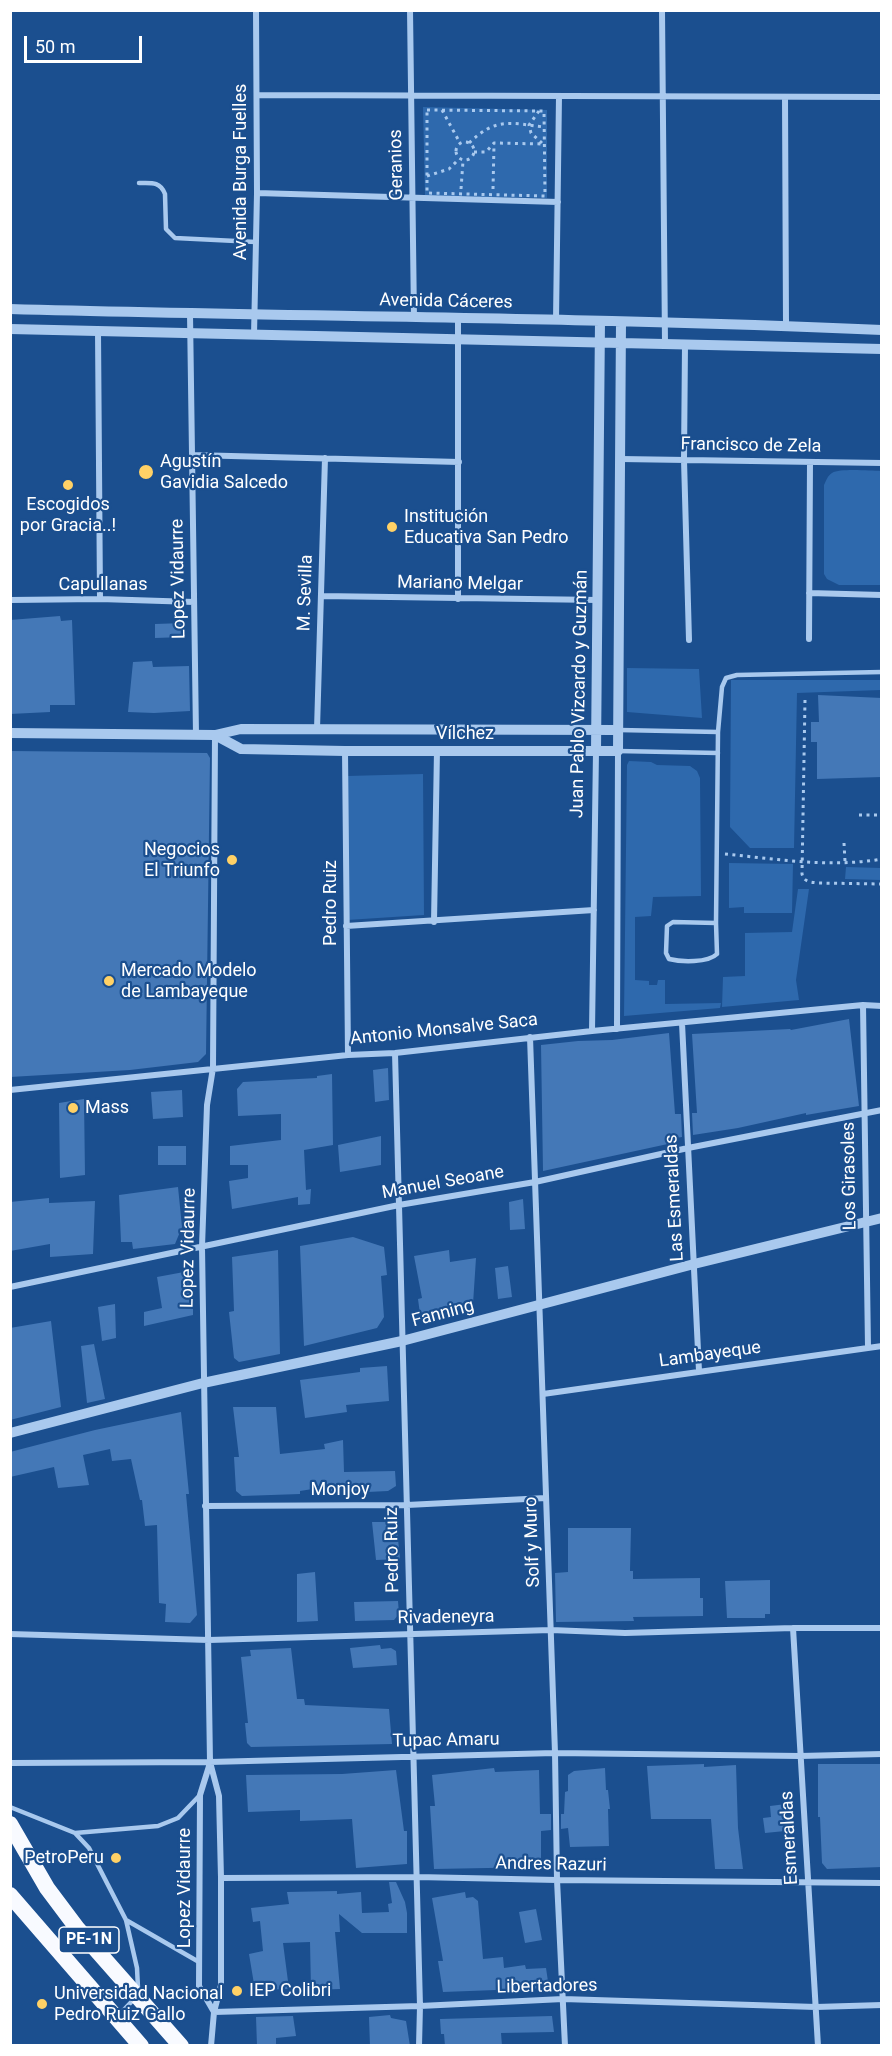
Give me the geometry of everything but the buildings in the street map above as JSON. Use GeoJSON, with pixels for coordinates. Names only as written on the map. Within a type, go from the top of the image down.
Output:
{"type":"FeatureCollection","features":[{"type":"Feature","properties":{"kind":"highway","name":"PE-1N"},"geometry":{"type":"LineString","coordinates":[[10,1824],[47,1888],[77,1928],[181,2046]]}},
{"type":"Feature","properties":{"kind":"highway","name":"PE-1N"},"geometry":{"type":"LineString","coordinates":[[10,1895],[141,2046]]}},
{"type":"Feature","properties":{"kind":"street","name":"Avenida Burga Fuelles"},"geometry":{"type":"LineString","coordinates":[[255,334],[256,10]]}},
{"type":"Feature","properties":{"kind":"street","name":"Geranios"},"geometry":{"type":"LineString","coordinates":[[410,10],[414,318]]}},
{"type":"Feature","properties":{"kind":"street"},"geometry":{"type":"LineString","coordinates":[[662,10],[665,344]]}},
{"type":"Feature","properties":{"kind":"street"},"geometry":{"type":"LineString","coordinates":[[257,95],[882,97]]}},
{"type":"Feature","properties":{"kind":"street"},"geometry":{"type":"LineString","coordinates":[[556,321],[559,96]]}},
{"type":"Feature","properties":{"kind":"street"},"geometry":{"type":"LineString","coordinates":[[785,97],[786,326]]}},
{"type":"Feature","properties":{"kind":"street"},"geometry":{"type":"LineString","coordinates":[[257,193],[558,202]]}},
{"type":"Feature","properties":{"kind":"street","name":"Avenida Cáceres"},"geometry":{"type":"LineString","coordinates":[[10,309],[255,316],[665,322],[882,330]]}},
{"type":"Feature","properties":{"kind":"street","name":"Lopez Vidaurre"},"geometry":{"type":"LineString","coordinates":[[190,314],[196,735]]}},
{"type":"Feature","properties":{"kind":"street"},"geometry":{"type":"LineString","coordinates":[[458,319],[458,599]]}},
{"type":"Feature","properties":{"kind":"street","name":"Juan Pablo Vizcardo y Guzmán"},"geometry":{"type":"LineString","coordinates":[[592,1031],[600,321]]}},
{"type":"Feature","properties":{"kind":"street","name":"Juan Pablo Vizcardo y Guzmán"},"geometry":{"type":"LineString","coordinates":[[617,1029],[621,322]]}},
{"type":"Feature","properties":{"kind":"street","name":"Avenida Cáceres"},"geometry":{"type":"LineString","coordinates":[[10,329],[882,349]]}},
{"type":"Feature","properties":{"kind":"street"},"geometry":{"type":"LineString","coordinates":[[98,331],[100,599]]}},
{"type":"Feature","properties":{"kind":"street"},"geometry":{"type":"LineString","coordinates":[[685,345],[684,460],[689,639]]}},
{"type":"Feature","properties":{"kind":"street"},"geometry":{"type":"LineString","coordinates":[[193,455],[459,462]]}},
{"type":"Feature","properties":{"kind":"street","name":"M. Sevilla"},"geometry":{"type":"LineString","coordinates":[[318,729],[325,458]]}},
{"type":"Feature","properties":{"kind":"street","name":"Francisco de Zela"},"geometry":{"type":"LineString","coordinates":[[621,459],[882,463]]}},
{"type":"Feature","properties":{"kind":"street"},"geometry":{"type":"LineString","coordinates":[[809,639],[810,462]]}},
{"type":"Feature","properties":{"kind":"street"},"geometry":{"type":"LineString","coordinates":[[810,593],[882,595]]}},
{"type":"Feature","properties":{"kind":"street","name":"Mariano Melgar"},"geometry":{"type":"LineString","coordinates":[[321,596],[598,600]]}},
{"type":"Feature","properties":{"kind":"street","name":"Capullanas"},"geometry":{"type":"LineString","coordinates":[[10,600],[100,599],[194,602]]}},
{"type":"Feature","properties":{"kind":"street","name":"Vílchez"},"geometry":{"type":"LineString","coordinates":[[10,733],[214,735],[241,729],[618,730]]}},
{"type":"Feature","properties":{"kind":"street","name":"Lopez Vidaurre"},"geometry":{"type":"LineString","coordinates":[[211,2046],[214,2012],[221,1985],[221,1878],[219,1796],[210,1762],[202,1247],[207,1105],[213,1068],[214,735]]}},
{"type":"Feature","properties":{"kind":"street","name":"Vílchez"},"geometry":{"type":"LineString","coordinates":[[214,735],[241,749],[618,751]]}},
{"type":"Feature","properties":{"kind":"street"},"geometry":{"type":"LineString","coordinates":[[434,922],[437,750]]}},
{"type":"Feature","properties":{"kind":"street","name":"Pedro Ruiz"},"geometry":{"type":"LineString","coordinates":[[345,751],[348,1055]]}},
{"type":"Feature","properties":{"kind":"street"},"geometry":{"type":"LineString","coordinates":[[346,926],[594,910]]}},
{"type":"Feature","properties":{"kind":"street","name":"Antonio Monsalve Saca"},"geometry":{"type":"LineString","coordinates":[[10,1090],[348,1055],[395,1053],[592,1031],[862,1005],[882,1006]]}},
{"type":"Feature","properties":{"kind":"street","name":"Los Girasoles"},"geometry":{"type":"LineString","coordinates":[[862,1005],[868,1347]]}},
{"type":"Feature","properties":{"kind":"street","name":"Las Esmeraldas"},"geometry":{"type":"LineString","coordinates":[[682,1023],[699,1371]]}},
{"type":"Feature","properties":{"kind":"street","name":"Solf y Muro"},"geometry":{"type":"LineString","coordinates":[[530,1037],[555,1753],[557,1880],[565,2046]]}},
{"type":"Feature","properties":{"kind":"street","name":"Pedro Ruiz"},"geometry":{"type":"LineString","coordinates":[[395,1053],[417,1877],[419,2046]]}},
{"type":"Feature","properties":{"kind":"street","name":"Manuel Seoane"},"geometry":{"type":"LineString","coordinates":[[10,1287],[399,1206],[535,1182],[688,1148],[882,1110]]}},
{"type":"Feature","properties":{"kind":"street","name":"Fanning"},"geometry":{"type":"LineString","coordinates":[[10,1432],[203,1383],[402,1341],[694,1264],[882,1218]]}},
{"type":"Feature","properties":{"kind":"street","name":"Lambayeque"},"geometry":{"type":"LineString","coordinates":[[543,1394],[882,1346]]}},
{"type":"Feature","properties":{"kind":"street","name":"Monjoy"},"geometry":{"type":"LineString","coordinates":[[205,1506],[407,1505],[546,1498]]}},
{"type":"Feature","properties":{"kind":"street","name":"Esmeraldas"},"geometry":{"type":"LineString","coordinates":[[792,1628],[818,2046]]}},
{"type":"Feature","properties":{"kind":"street","name":"Rivadeneyra"},"geometry":{"type":"LineString","coordinates":[[10,1634],[209,1640],[551,1630],[625,1633],[882,1628]]}},
{"type":"Feature","properties":{"kind":"street","name":"Tupac Amaru"},"geometry":{"type":"LineString","coordinates":[[10,1763],[210,1762],[555,1753],[800,1756],[882,1754]]}},
{"type":"Feature","properties":{"kind":"street","name":"Lopez Vidaurre"},"geometry":{"type":"LineString","coordinates":[[210,1762],[200,1795],[199,1986],[214,2012]]}},
{"type":"Feature","properties":{"kind":"street","name":"Andres Razuri"},"geometry":{"type":"LineString","coordinates":[[221,1878],[417,1877],[808,1884],[882,1883]]}},
{"type":"Feature","properties":{"kind":"street","name":"Libertadores"},"geometry":{"type":"LineString","coordinates":[[214,2012],[563,1999],[816,2007],[882,2005]]}},
{"type":"Feature","properties":{"kind":"lane"},"geometry":{"type":"LineString","coordinates":[[139,183],[154,182],[163,189],[166,229],[175,238],[256,242]]}},
{"type":"Feature","properties":{"kind":"lane"},"geometry":{"type":"LineString","coordinates":[[716,923],[673,922],[667,926],[666,953],[669,959],[712,958],[717,954],[718,732],[722,687],[726,678],[737,675],[882,672]]}},
{"type":"Feature","properties":{"kind":"lane","name":"Vílchez"},"geometry":{"type":"LineString","coordinates":[[618,730],[718,732]]}},
{"type":"Feature","properties":{"kind":"lane","name":"Vílchez"},"geometry":{"type":"LineString","coordinates":[[618,751],[718,753]]}},
{"type":"Feature","properties":{"kind":"lane"},"geometry":{"type":"LineString","coordinates":[[75,1833],[158,1826],[178,1818],[200,1795]]}},
{"type":"Feature","properties":{"kind":"lane"},"geometry":{"type":"LineString","coordinates":[[10,1807],[75,1833],[89,1848],[126,1920],[137,1968],[138,1995],[116,2017]]}},
{"type":"Feature","properties":{"kind":"lane"},"geometry":{"type":"LineString","coordinates":[[126,1920],[200,1963]]}},
{"type":"Feature","properties":{"kind":"path"},"geometry":{"type":"LineString","coordinates":[[427,110],[442,110],[544,111],[545,196],[427,193],[427,110]]}},
{"type":"Feature","properties":{"kind":"path"},"geometry":{"type":"LineString","coordinates":[[442,110],[460,143]]}},
{"type":"Feature","properties":{"kind":"path"},"geometry":{"type":"LineString","coordinates":[[539,111],[530,125],[531,133],[544,144]]}},
{"type":"Feature","properties":{"kind":"path"},"geometry":{"type":"LineString","coordinates":[[460,143],[469,142],[488,127],[498,124],[512,123],[544,127]]}},
{"type":"Feature","properties":{"kind":"path"},"geometry":{"type":"LineString","coordinates":[[427,176],[449,169],[461,160],[472,158],[474,152],[469,142]]}},
{"type":"Feature","properties":{"kind":"path"},"geometry":{"type":"LineString","coordinates":[[460,143],[455,151],[461,160],[461,194]]}},
{"type":"Feature","properties":{"kind":"path"},"geometry":{"type":"LineString","coordinates":[[474,152],[486,152],[494,143],[544,144]]}},
{"type":"Feature","properties":{"kind":"path"},"geometry":{"type":"LineString","coordinates":[[493,195],[494,143]]}},
{"type":"Feature","properties":{"kind":"path"},"geometry":{"type":"LineString","coordinates":[[805,700],[802,874],[807,882],[882,884]]}},
{"type":"Feature","properties":{"kind":"path"},"geometry":{"type":"LineString","coordinates":[[859,815],[882,815]]}},
{"type":"Feature","properties":{"kind":"path"},"geometry":{"type":"LineString","coordinates":[[844,843],[845,861]]}},
{"type":"Feature","properties":{"kind":"path"},"geometry":{"type":"LineString","coordinates":[[716,852],[803,861],[882,859]]}},
{"type":"Feature","properties":{"kind":"shaded area"},"geometry":{"type":"Polygon","coordinates":[[[423,107],[547,110],[547,198],[425,196],[423,107]]]}},
{"type":"Feature","properties":{"kind":"shaded area"},"geometry":{"type":"Polygon","coordinates":[[[836,471],[881,471],[881,585],[839,585],[827,579],[824,574],[824,485],[829,475],[836,471]]]}},
{"type":"Feature","properties":{"kind":"shaded area"},"geometry":{"type":"Polygon","coordinates":[[[627,668],[699,669],[702,718],[627,712],[627,668]]]}},
{"type":"Feature","properties":{"kind":"shaded area"},"geometry":{"type":"Polygon","coordinates":[[[731,680],[881,680],[881,690],[797,693],[794,848],[750,848],[730,827],[731,680]]]}},
{"type":"Feature","properties":{"kind":"shaded area"},"geometry":{"type":"Polygon","coordinates":[[[629,761],[690,766],[697,771],[700,778],[701,896],[653,897],[651,916],[635,917],[635,980],[649,981],[649,985],[657,985],[658,980],[665,980],[665,1004],[721,1003],[720,1008],[624,1016],[627,765],[629,761]]]}},
{"type":"Feature","properties":{"kind":"shaded area"},"geometry":{"type":"Polygon","coordinates":[[[423,774],[424,915],[347,920],[347,776],[423,774]]]}},
{"type":"Feature","properties":{"kind":"shaded area"},"geometry":{"type":"Polygon","coordinates":[[[729,863],[793,864],[792,913],[744,913],[744,907],[729,908],[729,863]]]}},
{"type":"Feature","properties":{"kind":"shaded area"},"geometry":{"type":"Polygon","coordinates":[[[846,867],[881,868],[881,880],[845,879],[846,867]]]}},
{"type":"Feature","properties":{"kind":"shaded area"},"geometry":{"type":"Polygon","coordinates":[[[798,889],[809,889],[796,980],[799,1000],[722,1007],[723,977],[745,976],[745,933],[792,932],[798,889]]]}},
{"type":"Feature","properties":{"kind":"place","name":"Agustín Gavidia Salcedo"},"geometry":{"type":"Point","coordinates":[146,472]}},
{"type":"Feature","properties":{"kind":"place","name":"Escogidos por Gracia..!"},"geometry":{"type":"Point","coordinates":[68,485]}},
{"type":"Feature","properties":{"kind":"place","name":"Institución Educativa San Pedro"},"geometry":{"type":"Point","coordinates":[392,527]}},
{"type":"Feature","properties":{"kind":"place","name":"Negocios El Triunfo"},"geometry":{"type":"Point","coordinates":[232,860]}},
{"type":"Feature","properties":{"kind":"place","name":"Mercado Modelo de Lambayeque"},"geometry":{"type":"Point","coordinates":[109,981]}},
{"type":"Feature","properties":{"kind":"place","name":"Mass"},"geometry":{"type":"Point","coordinates":[73,1108]}},
{"type":"Feature","properties":{"kind":"place","name":"PetroPeru"},"geometry":{"type":"Point","coordinates":[116,1858]}},
{"type":"Feature","properties":{"kind":"place","name":"IEP Colibri"},"geometry":{"type":"Point","coordinates":[237,1991]}},
{"type":"Feature","properties":{"kind":"place","name":"Universidad Nacional Pedro Ruiz Gallo"},"geometry":{"type":"Point","coordinates":[42,2004]}}]}
